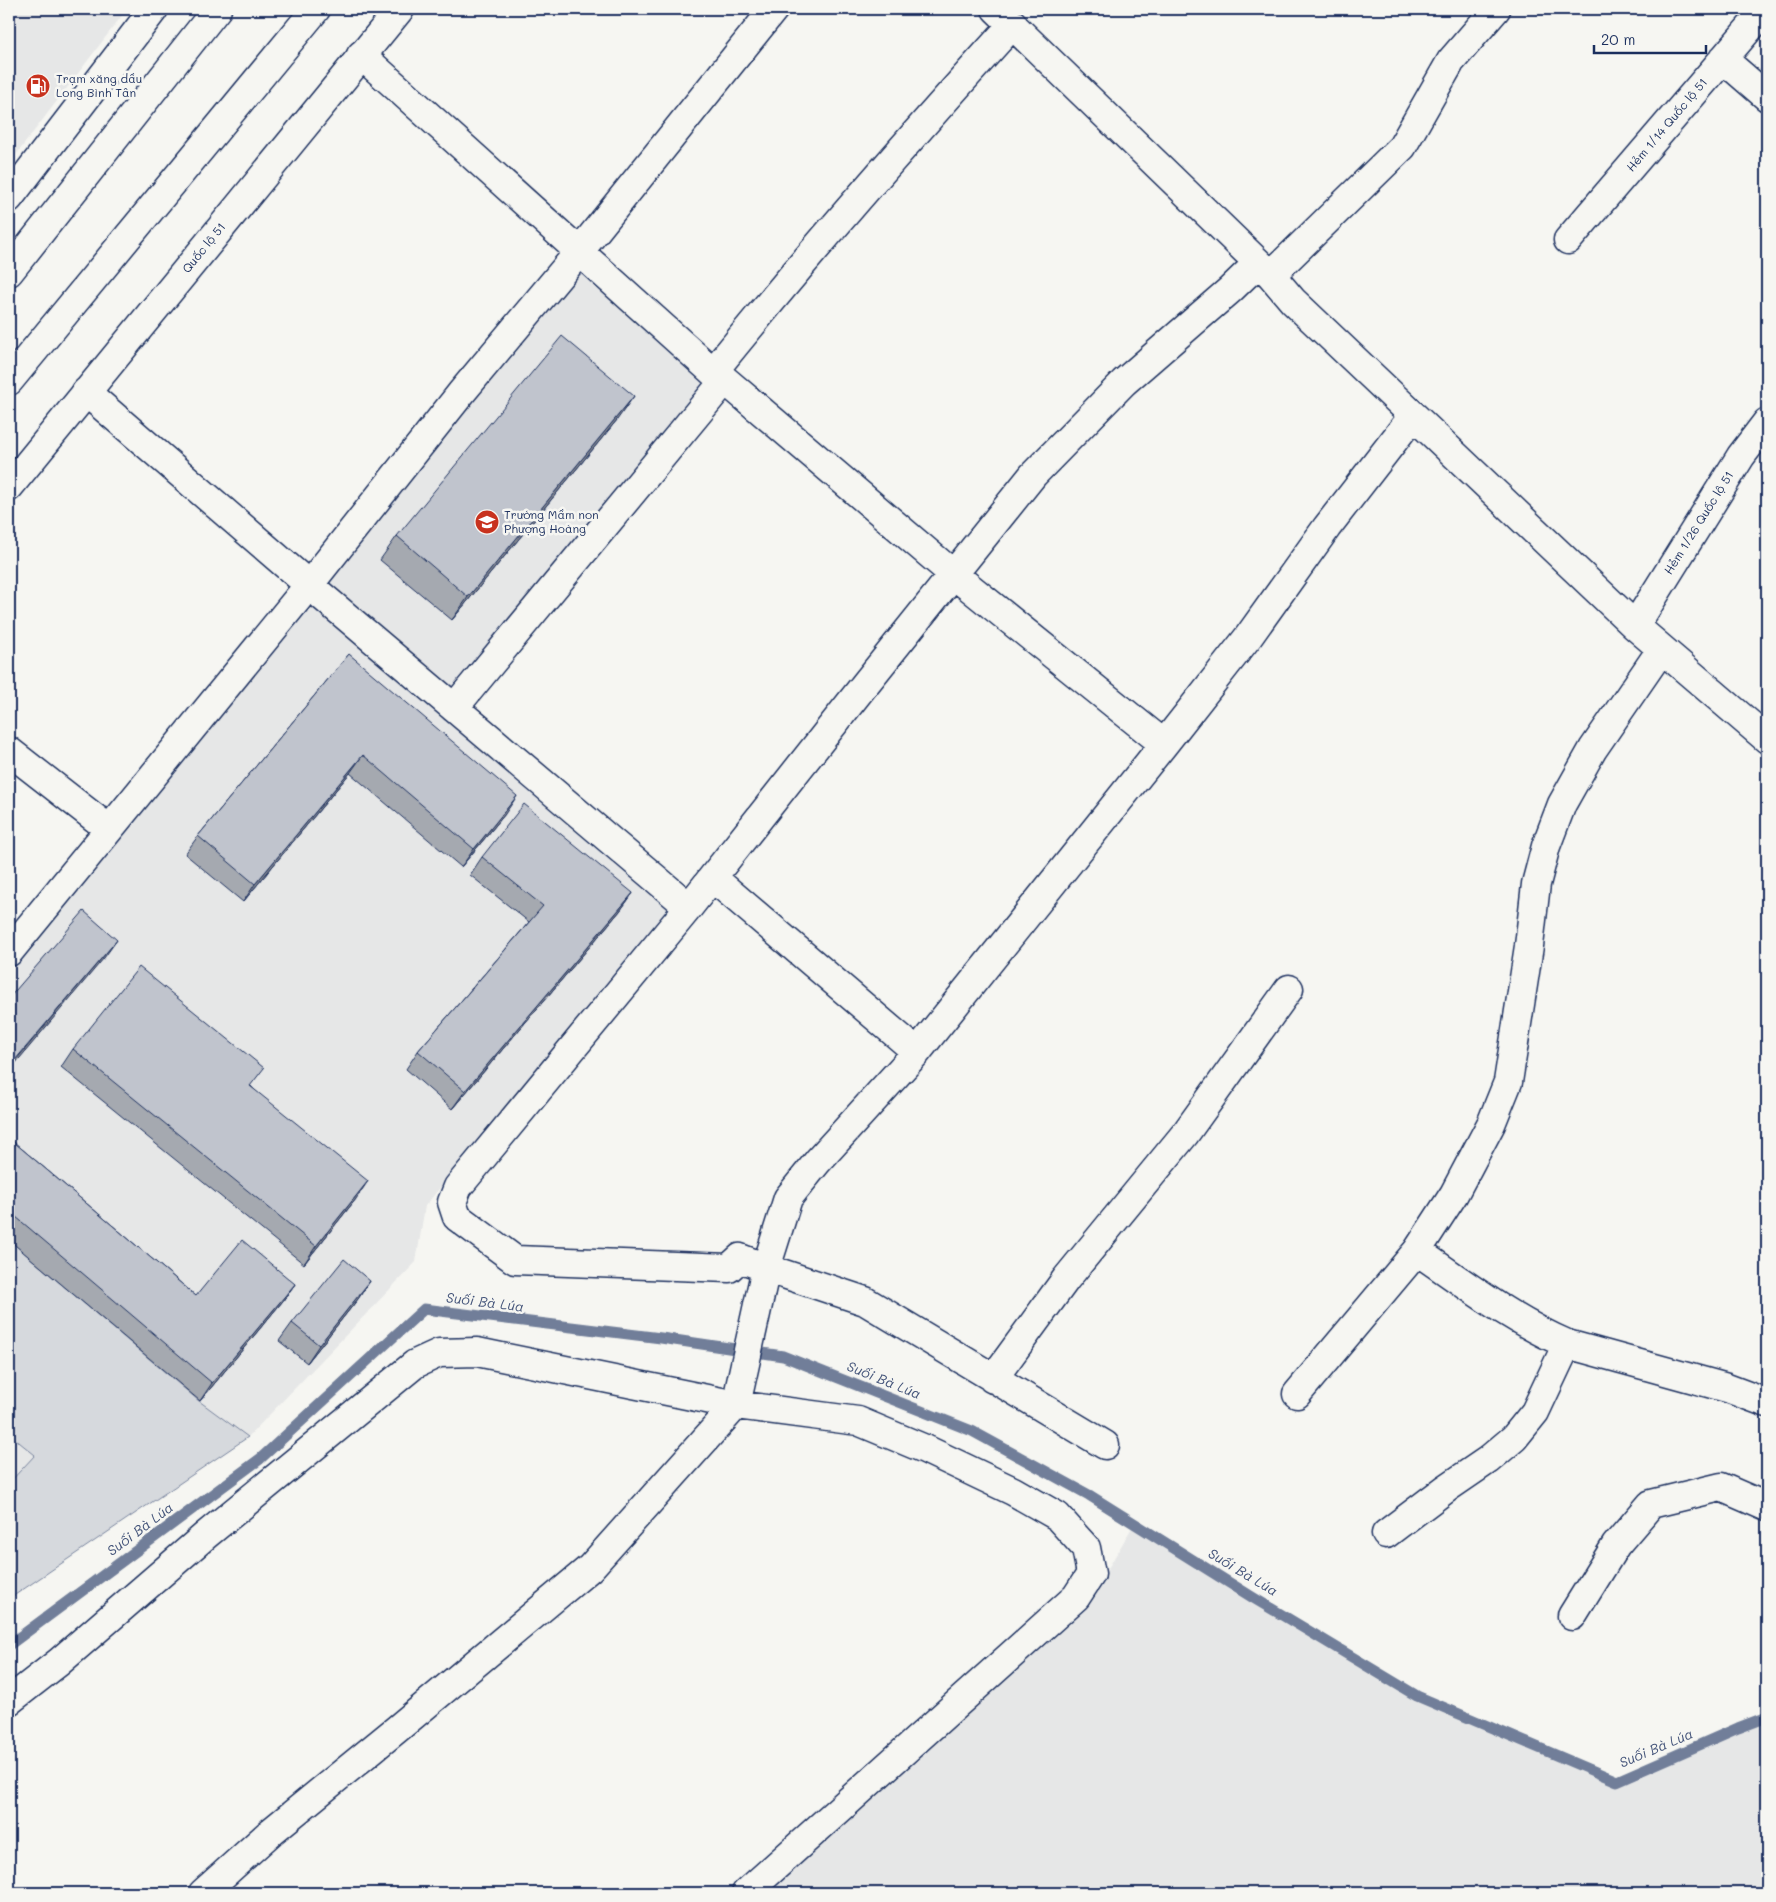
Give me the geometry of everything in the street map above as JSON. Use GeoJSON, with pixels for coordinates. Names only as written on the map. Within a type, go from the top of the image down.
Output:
{"type":"FeatureCollection","features":[{"type":"Feature","properties":{"kind":"main road"},"geometry":{"type":"LineString","coordinates":[[9,198],[154,9]]}},
{"type":"Feature","properties":{"kind":"main road"},"geometry":{"type":"LineString","coordinates":[[9,272],[217,9]]}},
{"type":"Feature","properties":{"kind":"main road"},"geometry":{"type":"LineString","coordinates":[[9,381],[316,9]]}},
{"type":"Feature","properties":{"kind":"main road","name":"Quốc lộ 51"},"geometry":{"type":"LineString","coordinates":[[9,487],[400,9]]}},
{"type":"Feature","properties":{"kind":"main road"},"geometry":{"type":"LineString","coordinates":[[9,952],[309,584],[462,392],[579,252],[774,9]]}},
{"type":"Feature","properties":{"kind":"main road"},"geometry":{"type":"LineString","coordinates":[[1105,1444],[865,1301],[740,1258],[729,1268],[515,1260],[456,1217],[452,1202],[458,1187],[497,1138],[690,907],[1033,475],[1124,382],[1230,290],[1264,269],[1402,147],[1451,61],[1496,9]]}},
{"type":"Feature","properties":{"kind":"main road","name":"Hẻm 1/14 Quốc lộ 51"},"geometry":{"type":"LineString","coordinates":[[1568,240],[1766,9]]}},
{"type":"Feature","properties":{"kind":"main road"},"geometry":{"type":"LineString","coordinates":[[454,708],[719,376],[843,215],[912,135],[1004,16],[1264,269],[1293,301],[1413,416],[1661,650],[1767,739]]}},
{"type":"Feature","properties":{"kind":"main road"},"geometry":{"type":"LineString","coordinates":[[361,56],[719,376],[953,574],[1164,744]]}},
{"type":"Feature","properties":{"kind":"main road"},"geometry":{"type":"LineString","coordinates":[[1723,59],[1767,97]]}},
{"type":"Feature","properties":{"kind":"main road"},"geometry":{"type":"LineString","coordinates":[[86,392],[454,708],[690,907]]}},
{"type":"Feature","properties":{"kind":"main road"},"geometry":{"type":"LineString","coordinates":[[203,1893],[272,1831],[398,1729],[590,1568],[736,1405],[766,1268],[788,1198],[818,1161],[917,1052],[1164,744],[1250,636],[1327,527],[1413,416]]}},
{"type":"Feature","properties":{"kind":"main road","name":"Hẻm 1/26 Quốc lộ 51"},"geometry":{"type":"LineString","coordinates":[[1635,626],[1740,456],[1767,422]]}},
{"type":"Feature","properties":{"kind":"main road"},"geometry":{"type":"LineString","coordinates":[[1297,1394],[1417,1251],[1454,1194],[1491,1124],[1508,1082],[1529,946],[1536,884],[1546,846],[1562,804],[1593,749],[1661,650]]}},
{"type":"Feature","properties":{"kind":"main road"},"geometry":{"type":"LineString","coordinates":[[9,751],[109,829]]}},
{"type":"Feature","properties":{"kind":"main road"},"geometry":{"type":"LineString","coordinates":[[713,878],[917,1052]]}},
{"type":"Feature","properties":{"kind":"main road"},"geometry":{"type":"LineString","coordinates":[[993,1379],[1066,1279],[1185,1134],[1289,989]]}},
{"type":"Feature","properties":{"kind":"main road"},"geometry":{"type":"LineString","coordinates":[[1417,1251],[1524,1323],[1567,1344],[1727,1388],[1767,1402]]}},
{"type":"Feature","properties":{"kind":"main road"},"geometry":{"type":"LineString","coordinates":[[1386,1534],[1488,1460],[1514,1438],[1535,1412],[1567,1344]]}},
{"type":"Feature","properties":{"kind":"main road"},"geometry":{"type":"LineString","coordinates":[[9,1702],[59,1662],[206,1535],[415,1364],[439,1353],[477,1352],[736,1405],[858,1421],[925,1449],[1013,1491],[1056,1516],[1086,1548],[1091,1574],[1076,1597],[746,1893]]}},
{"type":"Feature","properties":{"kind":"main road"},"geometry":{"type":"LineString","coordinates":[[1572,1616],[1616,1545],[1651,1504],[1721,1487],[1767,1507]]}},
{"type":"Feature","properties":{"kind":"shaded area","name":"Trạm xăng dầu Long Bình Tân"},"geometry":{"type":"Polygon","coordinates":[[[9,9],[127,9],[9,164],[9,9]]]}},
{"type":"Feature","properties":{"kind":"shaded area","name":"Trường Mầm non Phượng Hoàng"},"geometry":{"type":"Polygon","coordinates":[[[582,272],[709,385],[453,695],[325,587],[463,413],[582,272]]]}},
{"type":"Feature","properties":{"kind":"shaded area"},"geometry":{"type":"Polygon","coordinates":[[[313,599],[673,904],[425,1206],[416,1262],[248,1437],[9,1599],[9,974],[313,599]]]}},
{"type":"Feature","properties":{"kind":"shaded area"},"geometry":{"type":"Polygon","coordinates":[[[9,1240],[199,1401],[248,1437],[9,1599],[9,1483],[35,1455],[9,1434],[9,1240]]]}},
{"type":"Feature","properties":{"kind":"shaded area"},"geometry":{"type":"Polygon","coordinates":[[[1134,1524],[1417,1696],[1617,1781],[1767,1717],[1767,1893],[766,1893],[1086,1606],[1134,1524]]]}},
{"type":"Feature","properties":{"kind":"building"},"geometry":{"type":"Polygon","coordinates":[[[562,336],[634,396],[468,597],[397,536],[562,336]]]}},
{"type":"Feature","properties":{"kind":"building"},"geometry":{"type":"Polygon","coordinates":[[[349,654],[517,796],[474,849],[363,755],[255,884],[198,836],[349,654]]]}},
{"type":"Feature","properties":{"kind":"building"},"geometry":{"type":"Polygon","coordinates":[[[524,804],[633,893],[465,1091],[418,1051],[543,906],[482,857],[524,804]]]}},
{"type":"Feature","properties":{"kind":"building"},"geometry":{"type":"Polygon","coordinates":[[[84,911],[117,940],[9,1067],[9,998],[84,911]]]}},
{"type":"Feature","properties":{"kind":"building"},"geometry":{"type":"Polygon","coordinates":[[[139,967],[264,1068],[250,1086],[368,1181],[316,1246],[73,1049],[139,967]]]}},
{"type":"Feature","properties":{"kind":"building"},"geometry":{"type":"Polygon","coordinates":[[[9,1138],[196,1296],[242,1240],[295,1284],[212,1383],[9,1211],[9,1138]]]}},
{"type":"Feature","properties":{"kind":"building"},"geometry":{"type":"Polygon","coordinates":[[[344,1259],[370,1281],[319,1345],[292,1323],[344,1259]]]}},
{"type":"Feature","properties":{"kind":"waterway","name":"Suối Bà Lúa"},"geometry":{"type":"LineString","coordinates":[[9,1645],[260,1459],[424,1309],[661,1338],[783,1356],[972,1431],[1089,1495],[1252,1597],[1417,1696],[1617,1781],[1767,1717]]}},
{"type":"Feature","properties":{"kind":"place","name":"Trạm xăng dầu Long Bình Tân"},"geometry":{"type":"Point","coordinates":[38,86]}},
{"type":"Feature","properties":{"kind":"place","name":"Trường Mầm non Phượng Hoàng"},"geometry":{"type":"Point","coordinates":[487,522]}}]}
